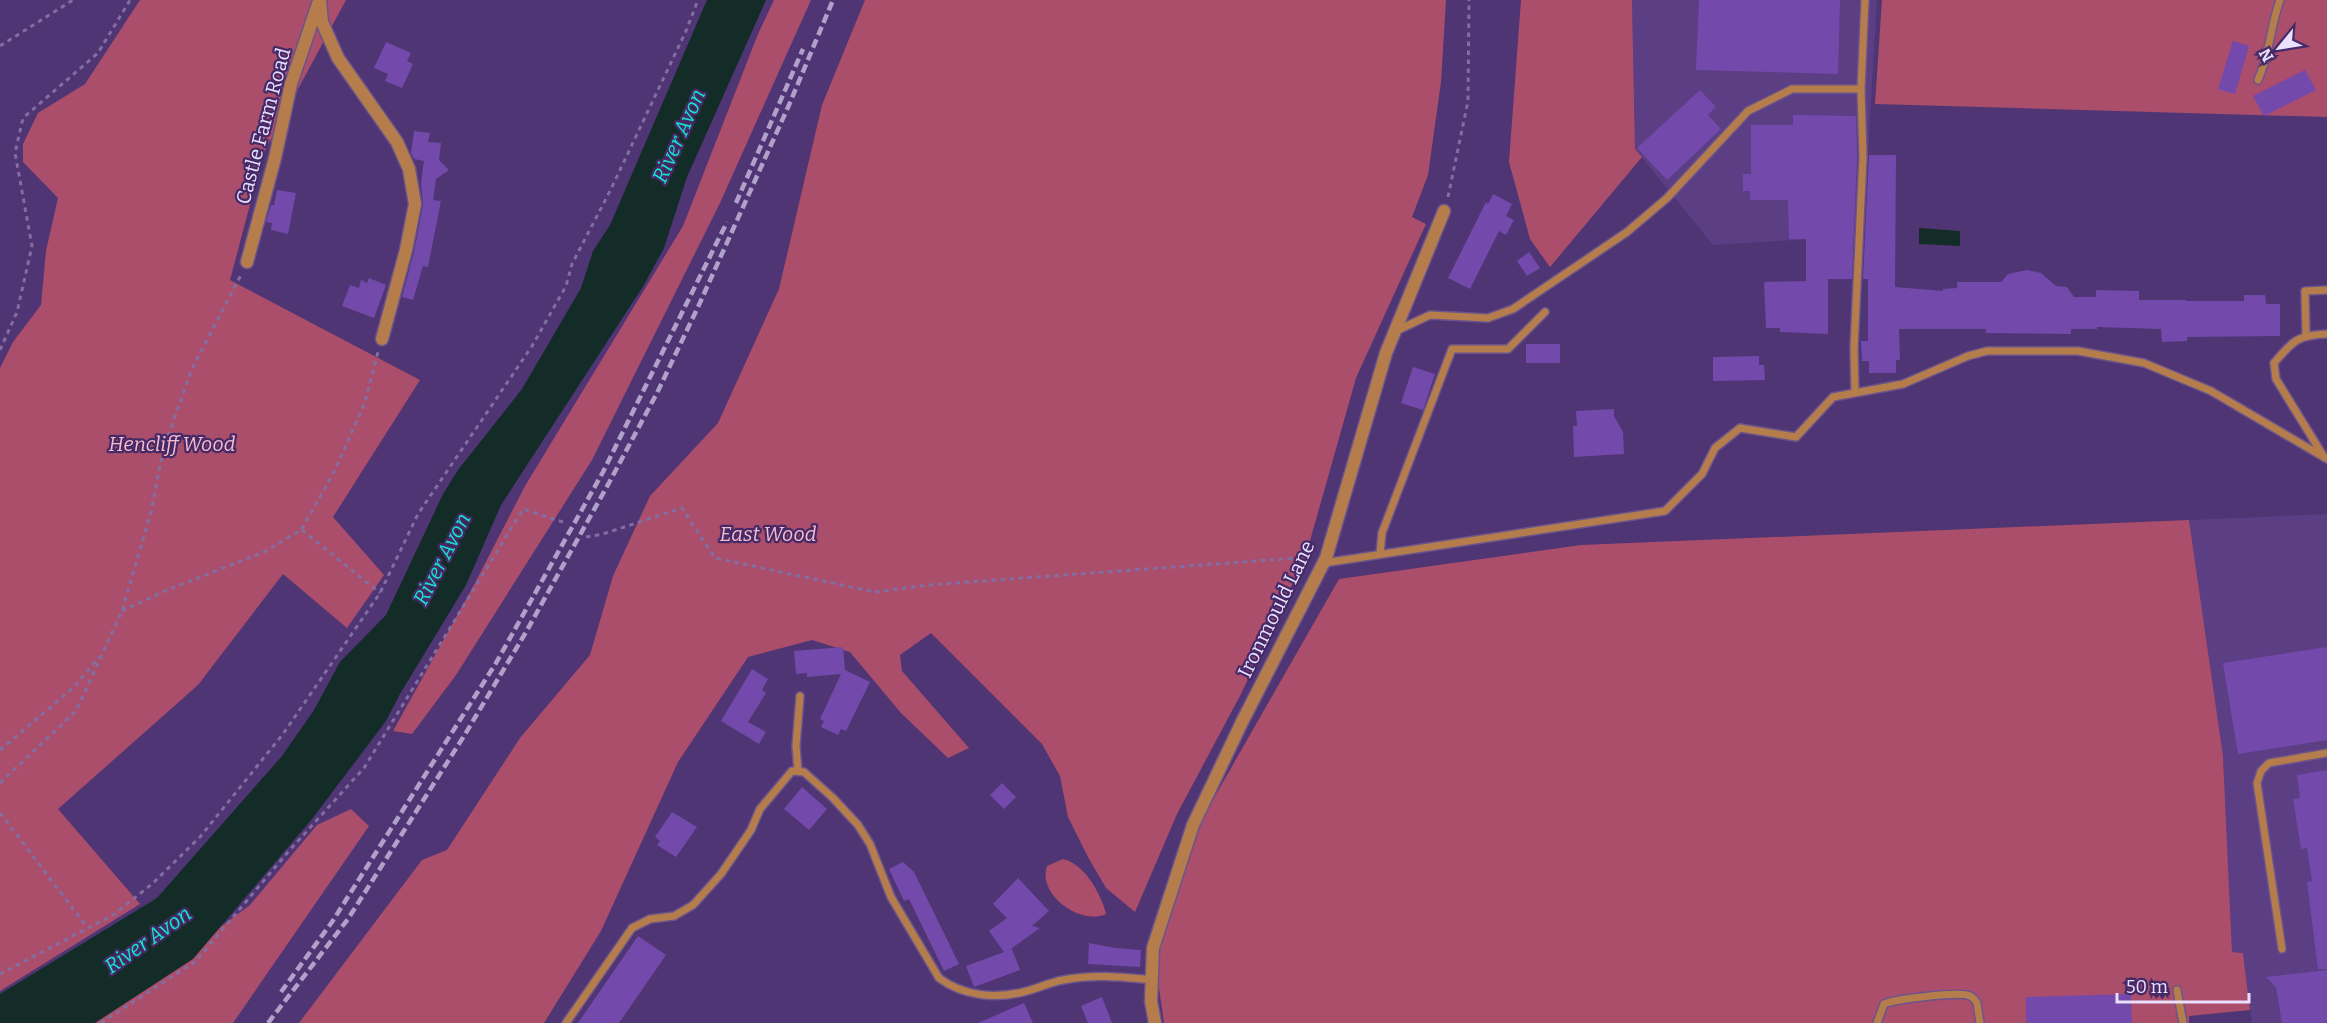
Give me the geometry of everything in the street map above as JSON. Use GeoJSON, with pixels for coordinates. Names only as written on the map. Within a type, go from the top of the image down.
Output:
{"type":"FeatureCollection","features":[{"type":"Feature","properties":{"kind":"street","name":"Castle Farm Road"},"geometry":{"type":"LineString","coordinates":[[247,262],[275,158],[291,84],[320,0]]}},
{"type":"Feature","properties":{"kind":"street","name":"Castle Farm Road"},"geometry":{"type":"LineString","coordinates":[[320,0],[322,22],[338,58],[397,141],[409,169],[415,204],[406,250],[382,339]]}},
{"type":"Feature","properties":{"kind":"street","name":"Ironmould Lane"},"geometry":{"type":"LineString","coordinates":[[1155,1023],[1151,1001],[1153,948],[1193,825],[1242,722],[1325,560],[1386,353],[1444,211]]}},
{"type":"Feature","properties":{"kind":"lane"},"geometry":{"type":"LineString","coordinates":[[1855,392],[1854,348],[1863,157],[1861,89],[1865,0]]}},
{"type":"Feature","properties":{"kind":"lane"},"geometry":{"type":"LineString","coordinates":[[2258,80],[2267,60],[2272,20],[2280,0]]}},
{"type":"Feature","properties":{"kind":"lane"},"geometry":{"type":"LineString","coordinates":[[1394,332],[1430,315],[1488,318],[1513,309],[1627,232],[1667,198],[1748,111],[1792,89],[1861,89]]}},
{"type":"Feature","properties":{"kind":"lane"},"geometry":{"type":"LineString","coordinates":[[2306,335],[2305,291],[2327,290]]}},
{"type":"Feature","properties":{"kind":"lane"},"geometry":{"type":"LineString","coordinates":[[1380,554],[1382,533],[1452,349],[1508,349],[1545,312]]}},
{"type":"Feature","properties":{"kind":"lane"},"geometry":{"type":"LineString","coordinates":[[2326,459],[2276,380],[2274,363],[2288,347],[2306,335],[2327,334]]}},
{"type":"Feature","properties":{"kind":"lane"},"geometry":{"type":"LineString","coordinates":[[1325,560],[1380,554],[1665,511],[1702,474],[1715,448],[1740,428],[1796,437],[1833,397],[1903,384],[1968,356],[1987,351],[2078,351],[2144,363],[2211,391],[2326,459]]}},
{"type":"Feature","properties":{"kind":"lane"},"geometry":{"type":"LineString","coordinates":[[798,771],[796,746],[800,696]]}},
{"type":"Feature","properties":{"kind":"lane"},"geometry":{"type":"LineString","coordinates":[[2283,949],[2258,783],[2261,771],[2269,763],[2327,753]]}},
{"type":"Feature","properties":{"kind":"lane"},"geometry":{"type":"LineString","coordinates":[[566,1023],[632,928],[650,919],[674,916],[693,905],[722,874],[751,830],[760,809],[792,771],[804,772],[858,825],[870,844],[891,897],[939,978],[949,986],[977,995],[1000,996],[1024,992],[1062,980],[1100,975],[1152,980]]}},
{"type":"Feature","properties":{"kind":"lane"},"geometry":{"type":"LineString","coordinates":[[2177,990],[2183,1023]]}},
{"type":"Feature","properties":{"kind":"lane"},"geometry":{"type":"LineString","coordinates":[[1877,1023],[1884,1004],[1894,1000],[1958,994],[1970,996],[1977,1003],[1980,1023]]}},
{"type":"Feature","properties":{"kind":"path"},"geometry":{"type":"LineString","coordinates":[[0,46],[73,0]]}},
{"type":"Feature","properties":{"kind":"path"},"geometry":{"type":"LineString","coordinates":[[0,350],[17,312],[32,246],[15,153],[23,118],[98,53],[130,0]]}},
{"type":"Feature","properties":{"kind":"path"},"geometry":{"type":"LineString","coordinates":[[0,974],[113,915],[152,884],[200,837],[283,734],[380,593],[418,514],[532,346],[566,286],[572,264],[610,191],[698,0]]}},
{"type":"Feature","properties":{"kind":"path"},"geometry":{"type":"LineString","coordinates":[[1444,211],[1468,100],[1469,0]]}},
{"type":"Feature","properties":{"kind":"path"},"geometry":{"type":"LineString","coordinates":[[0,783],[76,711],[122,610],[151,512],[162,450],[192,369],[247,262]]}},
{"type":"Feature","properties":{"kind":"path"},"geometry":{"type":"LineString","coordinates":[[122,610],[264,552],[301,530],[333,474],[364,405],[382,339]]}},
{"type":"Feature","properties":{"kind":"path"},"geometry":{"type":"LineString","coordinates":[[586,537],[603,534],[682,508],[715,558],[875,592],[928,585],[1274,559],[1312,557],[1325,560]]}},
{"type":"Feature","properties":{"kind":"path"},"geometry":{"type":"LineString","coordinates":[[101,1023],[196,961],[288,852],[364,768],[523,509],[563,522]]}},
{"type":"Feature","properties":{"kind":"path"},"geometry":{"type":"LineString","coordinates":[[301,530],[380,593]]}},
{"type":"Feature","properties":{"kind":"path"},"geometry":{"type":"LineString","coordinates":[[0,750],[73,688],[103,653]]}},
{"type":"Feature","properties":{"kind":"path"},"geometry":{"type":"LineString","coordinates":[[0,813],[87,927]]}},
{"type":"Feature","properties":{"kind":"shaded area"},"geometry":{"type":"Polygon","coordinates":[[[1632,0],[1877,0],[1863,236],[1713,245],[1635,149],[1632,0]]]}},
{"type":"Feature","properties":{"kind":"shaded area"},"geometry":{"type":"Polygon","coordinates":[[[2327,514],[2327,1023],[2252,1023],[2243,953],[2232,952],[2223,756],[2189,520],[2327,514]]]}},
{"type":"Feature","properties":{"kind":"green space","name":"Hencliff Wood"},"geometry":{"type":"Polygon","coordinates":[[[140,0],[346,0],[264,152],[230,280],[420,380],[333,517],[384,575],[347,628],[283,574],[198,685],[58,809],[140,904],[0,991],[0,368],[13,342],[41,305],[46,251],[58,198],[23,162],[23,144],[38,113],[85,84],[140,0]]]}},
{"type":"Feature","properties":{"kind":"green space"},"geometry":{"type":"Polygon","coordinates":[[[774,0],[811,0],[720,203],[592,460],[456,675],[412,734],[393,731],[475,583],[525,486],[683,226],[758,34],[774,0]]]}},
{"type":"Feature","properties":{"kind":"green space","name":"East Wood"},"geometry":{"type":"Polygon","coordinates":[[[865,0],[1446,0],[1441,82],[1428,175],[1412,217],[1426,224],[1356,378],[1306,555],[1241,694],[1177,814],[1135,912],[1106,888],[1088,857],[1068,817],[1060,776],[1042,744],[931,633],[900,655],[902,671],[969,748],[948,758],[901,713],[850,652],[812,640],[748,657],[678,762],[601,931],[544,1023],[299,1023],[422,860],[447,850],[520,738],[590,655],[613,576],[650,496],[718,423],[779,289],[822,105],[865,0]]]}},
{"type":"Feature","properties":{"kind":"green space"},"geometry":{"type":"Polygon","coordinates":[[[1521,0],[1632,0],[1635,149],[1642,157],[1550,267],[1530,239],[1509,162],[1521,0]]]}},
{"type":"Feature","properties":{"kind":"green space"},"geometry":{"type":"Polygon","coordinates":[[[1882,0],[2327,0],[2327,117],[1875,104],[1882,0]]]}},
{"type":"Feature","properties":{"kind":"green space"},"geometry":{"type":"Polygon","coordinates":[[[2189,520],[2223,756],[2232,952],[2243,953],[2250,1010],[2189,1016],[2189,1023],[1164,1023],[1158,981],[1160,947],[1199,824],[1339,579],[1581,545],[2189,520]]]}},
{"type":"Feature","properties":{"kind":"green space"},"geometry":{"type":"Polygon","coordinates":[[[351,809],[369,826],[233,1023],[81,1023],[119,1002],[250,905],[317,825],[351,809]]]}},
{"type":"Feature","properties":{"kind":"green space"},"geometry":{"type":"Polygon","coordinates":[[[1063,859],[1085,873],[1100,898],[1106,914],[1096,917],[1085,916],[1074,912],[1055,897],[1048,887],[1047,866],[1063,859]]]}},
{"type":"Feature","properties":{"kind":"water","name":"River Avon"},"geometry":{"type":"Polygon","coordinates":[[[707,0],[766,0],[687,177],[664,248],[644,285],[501,505],[466,585],[386,721],[312,819],[193,959],[95,1023],[0,1023],[0,994],[157,898],[282,756],[314,710],[340,662],[386,615],[443,494],[458,470],[522,389],[581,288],[593,251],[610,225],[707,0]]]}},
{"type":"Feature","properties":{"kind":"water"},"geometry":{"type":"Polygon","coordinates":[[[1919,228],[1960,231],[1960,246],[1919,244],[1919,228]]]}},
{"type":"Feature","properties":{"kind":"building"},"geometry":{"type":"Polygon","coordinates":[[[1699,0],[1840,0],[1838,74],[1696,70],[1699,0]]]}},
{"type":"Feature","properties":{"kind":"building"},"geometry":{"type":"Polygon","coordinates":[[[2233,41],[2249,46],[2235,94],[2218,89],[2233,41]]]}},
{"type":"Feature","properties":{"kind":"building"},"geometry":{"type":"Polygon","coordinates":[[[386,42],[411,53],[407,61],[413,64],[402,88],[385,81],[388,74],[374,68],[386,42]]]}},
{"type":"Feature","properties":{"kind":"building"},"geometry":{"type":"Polygon","coordinates":[[[2305,70],[2316,90],[2264,116],[2253,96],[2305,70]]]}},
{"type":"Feature","properties":{"kind":"building"},"geometry":{"type":"Polygon","coordinates":[[[1700,90],[1716,107],[1708,115],[1721,129],[1667,180],[1637,148],[1700,90]]]}},
{"type":"Feature","properties":{"kind":"building"},"geometry":{"type":"Polygon","coordinates":[[[1793,115],[1856,116],[1857,157],[1852,279],[1828,279],[1828,334],[1780,332],[1780,328],[1766,328],[1764,282],[1806,281],[1806,239],[1789,239],[1788,200],[1750,200],[1750,191],[1743,191],[1743,174],[1751,174],[1751,125],[1793,125],[1793,115]]]}},
{"type":"Feature","properties":{"kind":"building"},"geometry":{"type":"Polygon","coordinates":[[[414,131],[430,133],[428,142],[441,143],[439,160],[449,170],[436,179],[433,200],[441,201],[428,267],[423,266],[413,300],[402,297],[423,205],[421,182],[424,161],[414,159],[411,153],[414,131]]]}},
{"type":"Feature","properties":{"kind":"building"},"geometry":{"type":"Polygon","coordinates":[[[1869,155],[1896,155],[1895,287],[1943,291],[1943,289],[1957,288],[1957,282],[2001,282],[2008,274],[2027,270],[2041,273],[2056,286],[2067,287],[2074,297],[2096,297],[2096,290],[2139,291],[2139,300],[2244,301],[2244,295],[2265,295],[2266,304],[2280,304],[2280,336],[2187,337],[2187,341],[2162,342],[2161,329],[2097,327],[2097,329],[2071,329],[2071,334],[1986,333],[1986,329],[1899,329],[1900,360],[1896,360],[1896,373],[1869,373],[1869,361],[1862,361],[1861,341],[1868,341],[1868,279],[1863,279],[1869,155]]]}},
{"type":"Feature","properties":{"kind":"building"},"geometry":{"type":"Polygon","coordinates":[[[277,190],[296,193],[288,234],[271,230],[272,223],[266,222],[271,205],[274,205],[277,190]]]}},
{"type":"Feature","properties":{"kind":"building"},"geometry":{"type":"Polygon","coordinates":[[[1493,194],[1512,204],[1506,216],[1514,220],[1506,235],[1499,231],[1470,289],[1448,278],[1486,202],[1488,204],[1493,194]]]}},
{"type":"Feature","properties":{"kind":"building"},"geometry":{"type":"Polygon","coordinates":[[[1529,252],[1540,268],[1527,276],[1517,261],[1529,252]]]}},
{"type":"Feature","properties":{"kind":"building"},"geometry":{"type":"Polygon","coordinates":[[[369,278],[386,285],[374,318],[342,306],[350,285],[359,288],[361,280],[367,283],[369,278]]]}},
{"type":"Feature","properties":{"kind":"building"},"geometry":{"type":"Polygon","coordinates":[[[1526,344],[1560,344],[1560,363],[1526,363],[1526,344]]]}},
{"type":"Feature","properties":{"kind":"building"},"geometry":{"type":"Polygon","coordinates":[[[1759,356],[1759,365],[1764,365],[1765,380],[1713,381],[1713,357],[1759,356]]]}},
{"type":"Feature","properties":{"kind":"building"},"geometry":{"type":"Polygon","coordinates":[[[1413,367],[1435,374],[1423,410],[1401,403],[1413,367]]]}},
{"type":"Feature","properties":{"kind":"building"},"geometry":{"type":"Polygon","coordinates":[[[1614,409],[1614,416],[1623,432],[1624,454],[1574,457],[1573,426],[1577,426],[1576,411],[1614,409]]]}},
{"type":"Feature","properties":{"kind":"building"},"geometry":{"type":"Polygon","coordinates":[[[843,647],[845,670],[870,682],[846,731],[841,729],[838,735],[821,727],[824,721],[820,719],[841,674],[807,677],[807,673],[796,674],[794,651],[843,647]]]}},
{"type":"Feature","properties":{"kind":"building"},"geometry":{"type":"Polygon","coordinates":[[[2327,647],[2327,740],[2238,754],[2223,663],[2327,647]]]}},
{"type":"Feature","properties":{"kind":"building"},"geometry":{"type":"Polygon","coordinates":[[[752,669],[768,679],[762,690],[766,693],[748,722],[766,732],[759,744],[721,721],[752,669]]]}},
{"type":"Feature","properties":{"kind":"building"},"geometry":{"type":"Polygon","coordinates":[[[2327,770],[2327,969],[2318,969],[2307,882],[2312,881],[2307,848],[2301,849],[2293,799],[2300,798],[2297,775],[2327,770]]]}},
{"type":"Feature","properties":{"kind":"building"},"geometry":{"type":"Polygon","coordinates":[[[1002,783],[1016,797],[1004,809],[990,795],[1002,783]]]}},
{"type":"Feature","properties":{"kind":"building"},"geometry":{"type":"Polygon","coordinates":[[[802,787],[827,809],[809,830],[784,809],[802,787]]]}},
{"type":"Feature","properties":{"kind":"building"},"geometry":{"type":"Polygon","coordinates":[[[672,812],[697,827],[676,857],[657,845],[660,841],[655,837],[672,812]]]}},
{"type":"Feature","properties":{"kind":"building"},"geometry":{"type":"Polygon","coordinates":[[[903,862],[914,872],[959,964],[944,971],[909,899],[904,901],[889,869],[903,862]]]}},
{"type":"Feature","properties":{"kind":"building"},"geometry":{"type":"Polygon","coordinates":[[[1018,878],[1049,911],[1032,926],[1040,928],[1008,951],[1012,949],[1020,970],[974,987],[966,966],[1004,952],[989,931],[1007,918],[993,904],[1018,878]]]}},
{"type":"Feature","properties":{"kind":"building"},"geometry":{"type":"Polygon","coordinates":[[[638,936],[666,955],[619,1023],[578,1023],[638,936]]]}},
{"type":"Feature","properties":{"kind":"building"},"geometry":{"type":"Polygon","coordinates":[[[1089,943],[1141,950],[1140,967],[1088,964],[1089,943]]]}},
{"type":"Feature","properties":{"kind":"building"},"geometry":{"type":"Polygon","coordinates":[[[2327,970],[2327,1023],[2282,1023],[2276,987],[2266,977],[2327,970]]]}},
{"type":"Feature","properties":{"kind":"building"},"geometry":{"type":"Polygon","coordinates":[[[2131,994],[2132,1023],[2026,1023],[2026,997],[2131,994]]]}},
{"type":"Feature","properties":{"kind":"building"},"geometry":{"type":"Polygon","coordinates":[[[1102,997],[1112,1023],[1088,1023],[1081,1006],[1102,997]]]}},
{"type":"Feature","properties":{"kind":"building"},"geometry":{"type":"Polygon","coordinates":[[[1024,1003],[1033,1023],[978,1023],[1024,1003]]]}},
{"type":"Feature","properties":{"kind":"railway"},"geometry":{"type":"LineString","coordinates":[[268,1023],[348,919],[464,736],[526,632],[610,481],[657,393],[698,307],[789,105],[833,0]]}},
{"type":"Feature","properties":{"kind":"railway"},"geometry":{"type":"LineString","coordinates":[[736,203],[803,49]]}},
{"type":"Feature","properties":{"kind":"railway"},"geometry":{"type":"LineString","coordinates":[[281,992],[332,922],[496,663],[603,472],[727,222]]}}]}
